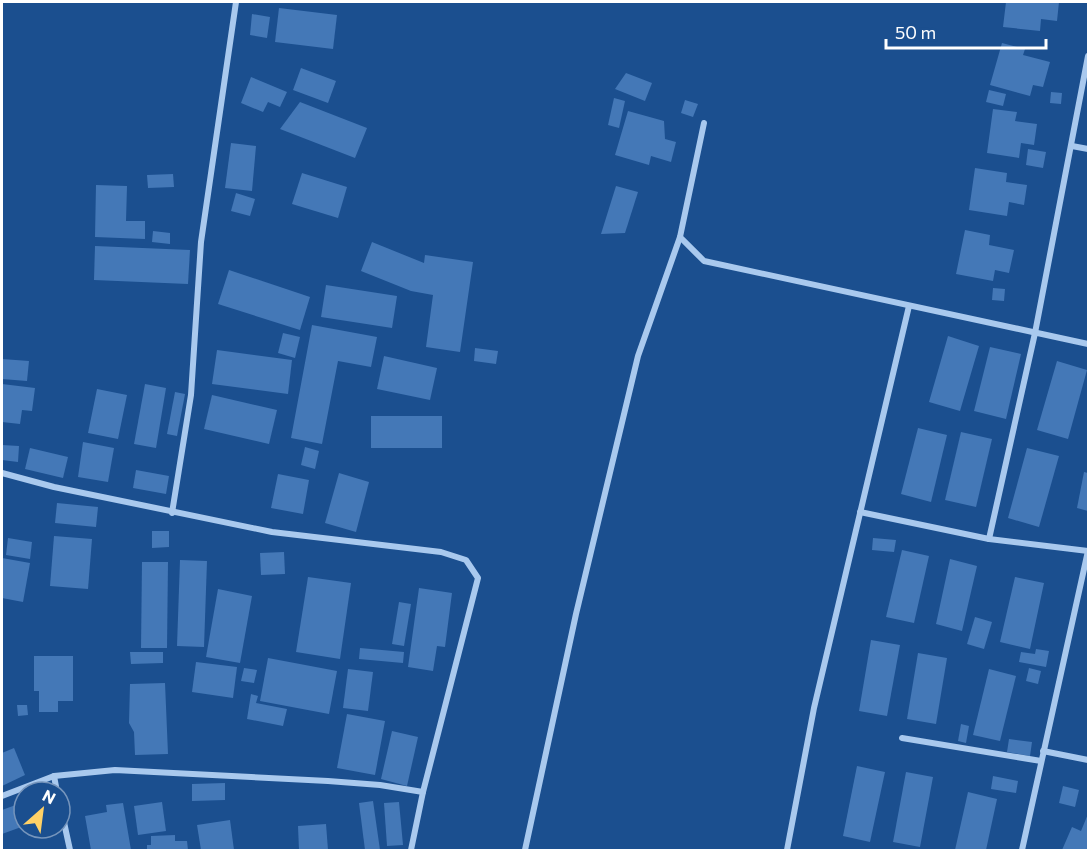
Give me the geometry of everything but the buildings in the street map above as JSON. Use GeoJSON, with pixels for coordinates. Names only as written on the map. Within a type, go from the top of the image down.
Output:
{"type":"FeatureCollection","features":[{"type":"Feature","properties":{"kind":"street"},"geometry":{"type":"LineString","coordinates":[[172,513],[191,394],[201,242],[236,2]]}},
{"type":"Feature","properties":{"kind":"street"},"geometry":{"type":"LineString","coordinates":[[989,539],[1035,333],[1089,56]]}},
{"type":"Feature","properties":{"kind":"street"},"geometry":{"type":"LineString","coordinates":[[525,850],[576,614],[638,356],[680,237],[704,123]]}},
{"type":"Feature","properties":{"kind":"street"},"geometry":{"type":"LineString","coordinates":[[1072,146],[1089,149]]}},
{"type":"Feature","properties":{"kind":"street"},"geometry":{"type":"LineString","coordinates":[[680,237],[704,261],[1089,344]]}},
{"type":"Feature","properties":{"kind":"street"},"geometry":{"type":"LineString","coordinates":[[787,850],[814,708],[909,306]]}},
{"type":"Feature","properties":{"kind":"street"},"geometry":{"type":"LineString","coordinates":[[2,472],[54,487],[272,532],[441,552],[466,560],[478,578],[423,792],[411,850]]}},
{"type":"Feature","properties":{"kind":"street"},"geometry":{"type":"LineString","coordinates":[[860,513],[989,539],[1088,551],[1022,850]]}},
{"type":"Feature","properties":{"kind":"street"},"geometry":{"type":"LineString","coordinates":[[902,738],[1041,761]]}},
{"type":"Feature","properties":{"kind":"street"},"geometry":{"type":"LineString","coordinates":[[1043,751],[1089,760]]}},
{"type":"Feature","properties":{"kind":"street"},"geometry":{"type":"LineString","coordinates":[[2,796],[54,776],[115,770],[328,781],[380,785],[423,792]]}},
{"type":"Feature","properties":{"kind":"street"},"geometry":{"type":"LineString","coordinates":[[54,776],[55,780]]}}]}
